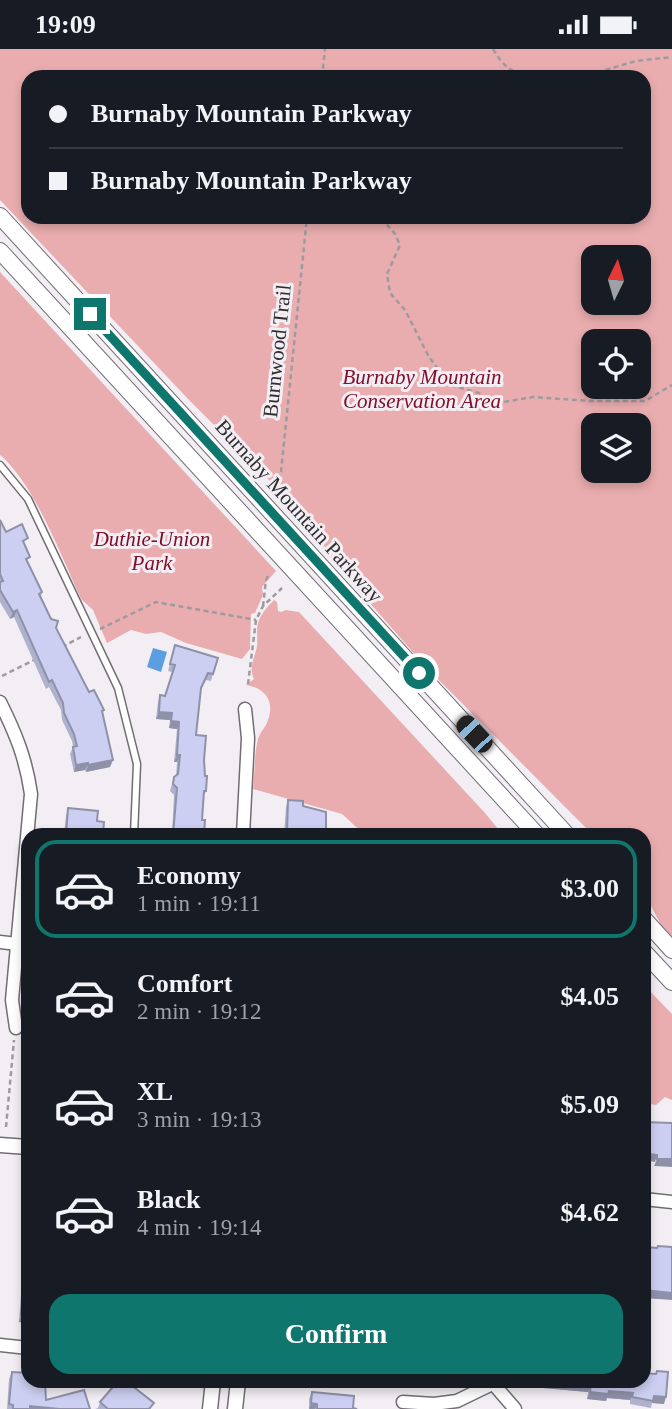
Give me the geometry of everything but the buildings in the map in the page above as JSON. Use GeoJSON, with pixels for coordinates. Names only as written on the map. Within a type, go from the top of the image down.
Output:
{"type":"FeatureCollection","features":[{"type":"Feature","properties":{"kind":"main road","name":"Burnaby Mountain Parkway"},"geometry":{"type":"LineString","coordinates":[[0,216],[561,828]]}},
{"type":"Feature","properties":{"kind":"main road","name":"Burnaby Mountain Parkway"},"geometry":{"type":"LineString","coordinates":[[0,251],[531,828]]}},
{"type":"Feature","properties":{"kind":"main road"},"geometry":{"type":"LineString","coordinates":[[651,927],[672,950]]}},
{"type":"Feature","properties":{"kind":"main road"},"geometry":{"type":"LineString","coordinates":[[651,960],[672,982]]}},
{"type":"Feature","properties":{"kind":"street"},"geometry":{"type":"LineString","coordinates":[[0,702],[16,734],[27,766],[31,794],[28,828]]}},
{"type":"Feature","properties":{"kind":"street"},"geometry":{"type":"LineString","coordinates":[[243,828],[248,737],[245,709]]}},
{"type":"Feature","properties":{"kind":"street"},"geometry":{"type":"LineString","coordinates":[[16,1028],[12,1000],[21,901]]}},
{"type":"Feature","properties":{"kind":"street"},"geometry":{"type":"LineString","coordinates":[[0,942],[17,944]]}},
{"type":"Feature","properties":{"kind":"street"},"geometry":{"type":"LineString","coordinates":[[0,1145],[21,1146]]}},
{"type":"Feature","properties":{"kind":"street"},"geometry":{"type":"LineString","coordinates":[[651,1200],[672,1202]]}},
{"type":"Feature","properties":{"kind":"street"},"geometry":{"type":"LineString","coordinates":[[0,1345],[21,1347]]}},
{"type":"Feature","properties":{"kind":"street"},"geometry":{"type":"LineString","coordinates":[[210,1409],[212,1388]]}},
{"type":"Feature","properties":{"kind":"street"},"geometry":{"type":"LineString","coordinates":[[235,1409],[237,1388]]}},
{"type":"Feature","properties":{"kind":"street"},"geometry":{"type":"LineString","coordinates":[[403,1402],[435,1404],[457,1401],[480,1388]]}},
{"type":"Feature","properties":{"kind":"street"},"geometry":{"type":"LineString","coordinates":[[496,1388],[515,1409]]}},
{"type":"Feature","properties":{"kind":"lane"},"geometry":{"type":"LineString","coordinates":[[0,465],[28,499],[118,688],[137,764],[134,828]]}},
{"type":"Feature","properties":{"kind":"path"},"geometry":{"type":"LineString","coordinates":[[323,70],[325,49]]}},
{"type":"Feature","properties":{"kind":"path"},"geometry":{"type":"LineString","coordinates":[[493,49],[501,62],[512,70]]}},
{"type":"Feature","properties":{"kind":"path"},"geometry":{"type":"LineString","coordinates":[[605,70],[636,61],[672,57]]}},
{"type":"Feature","properties":{"kind":"path","name":"Burnwood Trail"},"geometry":{"type":"LineString","coordinates":[[275,488],[281,472],[306,224]]}},
{"type":"Feature","properties":{"kind":"path"},"geometry":{"type":"LineString","coordinates":[[387,224],[400,246],[387,274],[390,293],[405,310],[429,357],[450,386],[479,393],[488,404],[492,404],[533,397],[645,401],[672,385]]}},
{"type":"Feature","properties":{"kind":"path"},"geometry":{"type":"LineString","coordinates":[[263,606],[266,580],[270,574]]}},
{"type":"Feature","properties":{"kind":"path"},"geometry":{"type":"LineString","coordinates":[[248,684],[256,620],[263,606],[282,588]]}},
{"type":"Feature","properties":{"kind":"path"},"geometry":{"type":"LineString","coordinates":[[102,628],[156,602],[256,620]]}},
{"type":"Feature","properties":{"kind":"path"},"geometry":{"type":"LineString","coordinates":[[58,649],[92,632]]}},
{"type":"Feature","properties":{"kind":"path"},"geometry":{"type":"LineString","coordinates":[[2,676],[36,660]]}},
{"type":"Feature","properties":{"kind":"path"},"geometry":{"type":"LineString","coordinates":[[6,1127],[16,1028]]}},
{"type":"Feature","properties":{"kind":"green space","name":"Burnaby Mountain Conservation Area"},"geometry":{"type":"Polygon","coordinates":[[[0,49],[672,49],[672,937],[663,929],[651,906],[651,828],[586,828],[424,665],[335,563],[280,491],[190,401],[23,224],[651,224],[651,70],[21,70],[21,222],[0,200],[0,49]]]}},
{"type":"Feature","properties":{"kind":"green space","name":"Duthie-Union Park"},"geometry":{"type":"Polygon","coordinates":[[[0,272],[276,571],[262,587],[263,595],[255,613],[251,614],[250,649],[242,659],[186,643],[161,632],[146,634],[131,630],[107,643],[93,610],[81,599],[36,502],[0,455],[0,272]]]}},
{"type":"Feature","properties":{"kind":"green space"},"geometry":{"type":"Polygon","coordinates":[[[274,600],[277,602],[278,611],[299,612],[497,828],[357,828],[342,814],[253,789],[257,745],[268,720],[270,707],[263,692],[246,685],[254,679],[252,666],[257,646],[257,629],[265,611],[274,600]]]}},
{"type":"Feature","properties":{"kind":"green space"},"geometry":{"type":"Polygon","coordinates":[[[651,992],[672,1014],[672,1100],[665,1097],[656,1105],[651,1104],[651,992]]]}},
{"type":"Feature","properties":{"kind":"water"},"geometry":{"type":"Polygon","coordinates":[[[153,648],[167,652],[161,672],[147,667],[153,648]]]}},
{"type":"Feature","properties":{"kind":"route"},"geometry":{"type":"LineString","coordinates":[[90,314],[419,673]]}}]}
